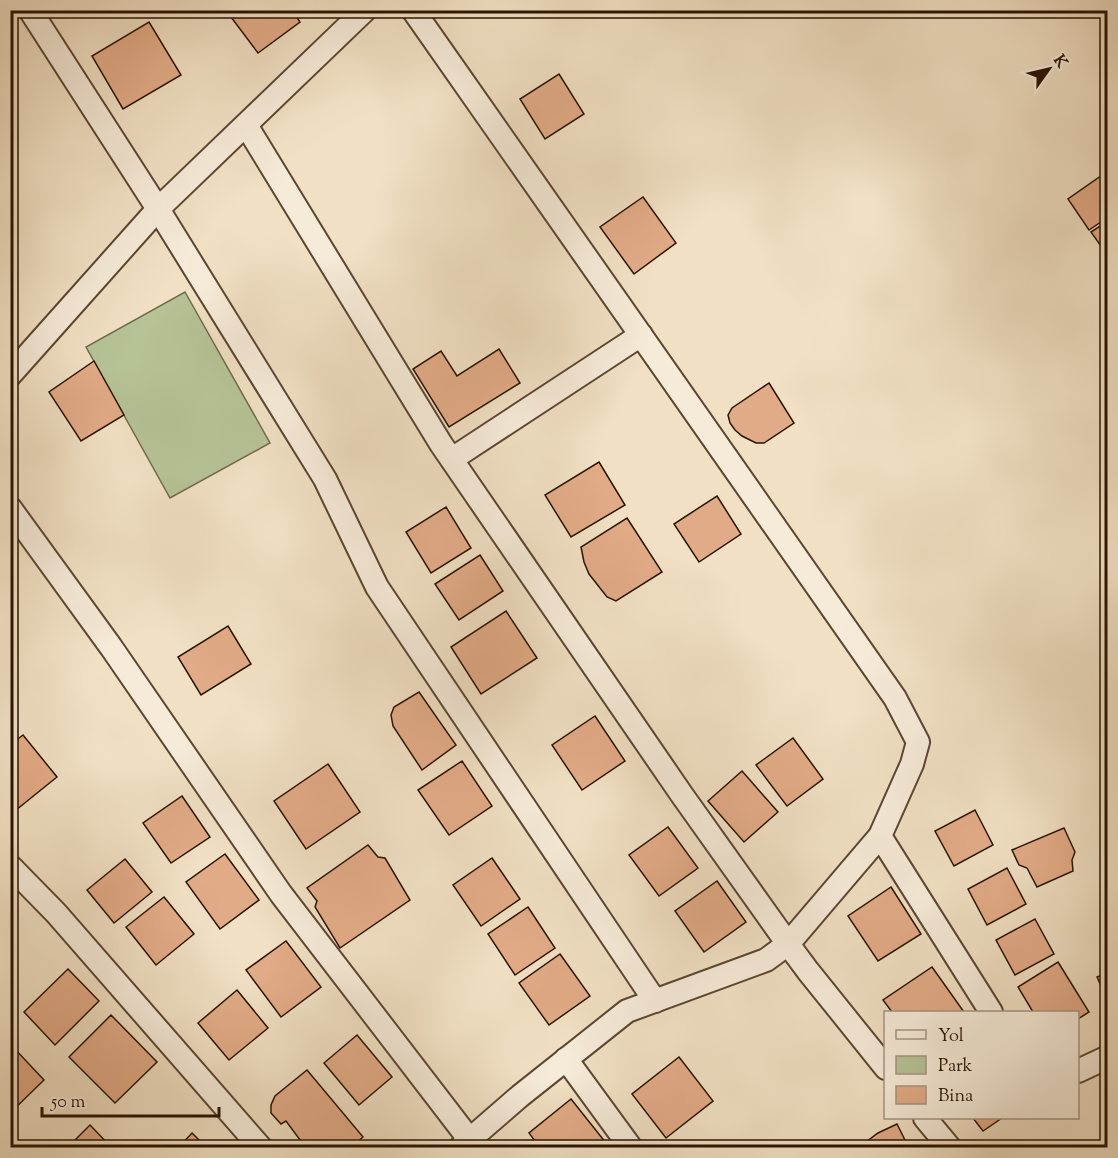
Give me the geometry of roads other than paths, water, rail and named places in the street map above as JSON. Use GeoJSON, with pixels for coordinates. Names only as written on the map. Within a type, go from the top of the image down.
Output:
{"type":"FeatureCollection","features":[{"type":"Feature","properties":{"kind":"street"},"geometry":{"type":"LineString","coordinates":[[30,10],[158,209],[325,479],[377,587],[655,1001]]}},
{"type":"Feature","properties":{"kind":"street"},"geometry":{"type":"LineString","coordinates":[[10,375],[158,209],[365,10]]}},
{"type":"Feature","properties":{"kind":"street"},"geometry":{"type":"LineString","coordinates":[[10,508],[111,647],[280,894],[469,1145],[520,1096],[627,1011],[766,960],[788,944],[880,836],[912,764],[918,742],[895,698],[413,10]]}},
{"type":"Feature","properties":{"kind":"street"},"geometry":{"type":"LineString","coordinates":[[246,125],[435,434],[676,786],[788,944],[884,1067]]}},
{"type":"Feature","properties":{"kind":"street"},"geometry":{"type":"LineString","coordinates":[[452,459],[641,335]]}},
{"type":"Feature","properties":{"kind":"street"},"geometry":{"type":"LineString","coordinates":[[880,836],[990,1011]]}},
{"type":"Feature","properties":{"kind":"street"},"geometry":{"type":"LineString","coordinates":[[10,866],[56,913],[261,1148]]}},
{"type":"Feature","properties":{"kind":"street"},"geometry":{"type":"LineString","coordinates":[[1079,1070],[1107,1058]]}},
{"type":"Feature","properties":{"kind":"street"},"geometry":{"type":"LineString","coordinates":[[566,1059],[631,1148]]}},
{"type":"Feature","properties":{"kind":"street"},"geometry":{"type":"LineString","coordinates":[[926,1119],[950,1148]]}}]}
